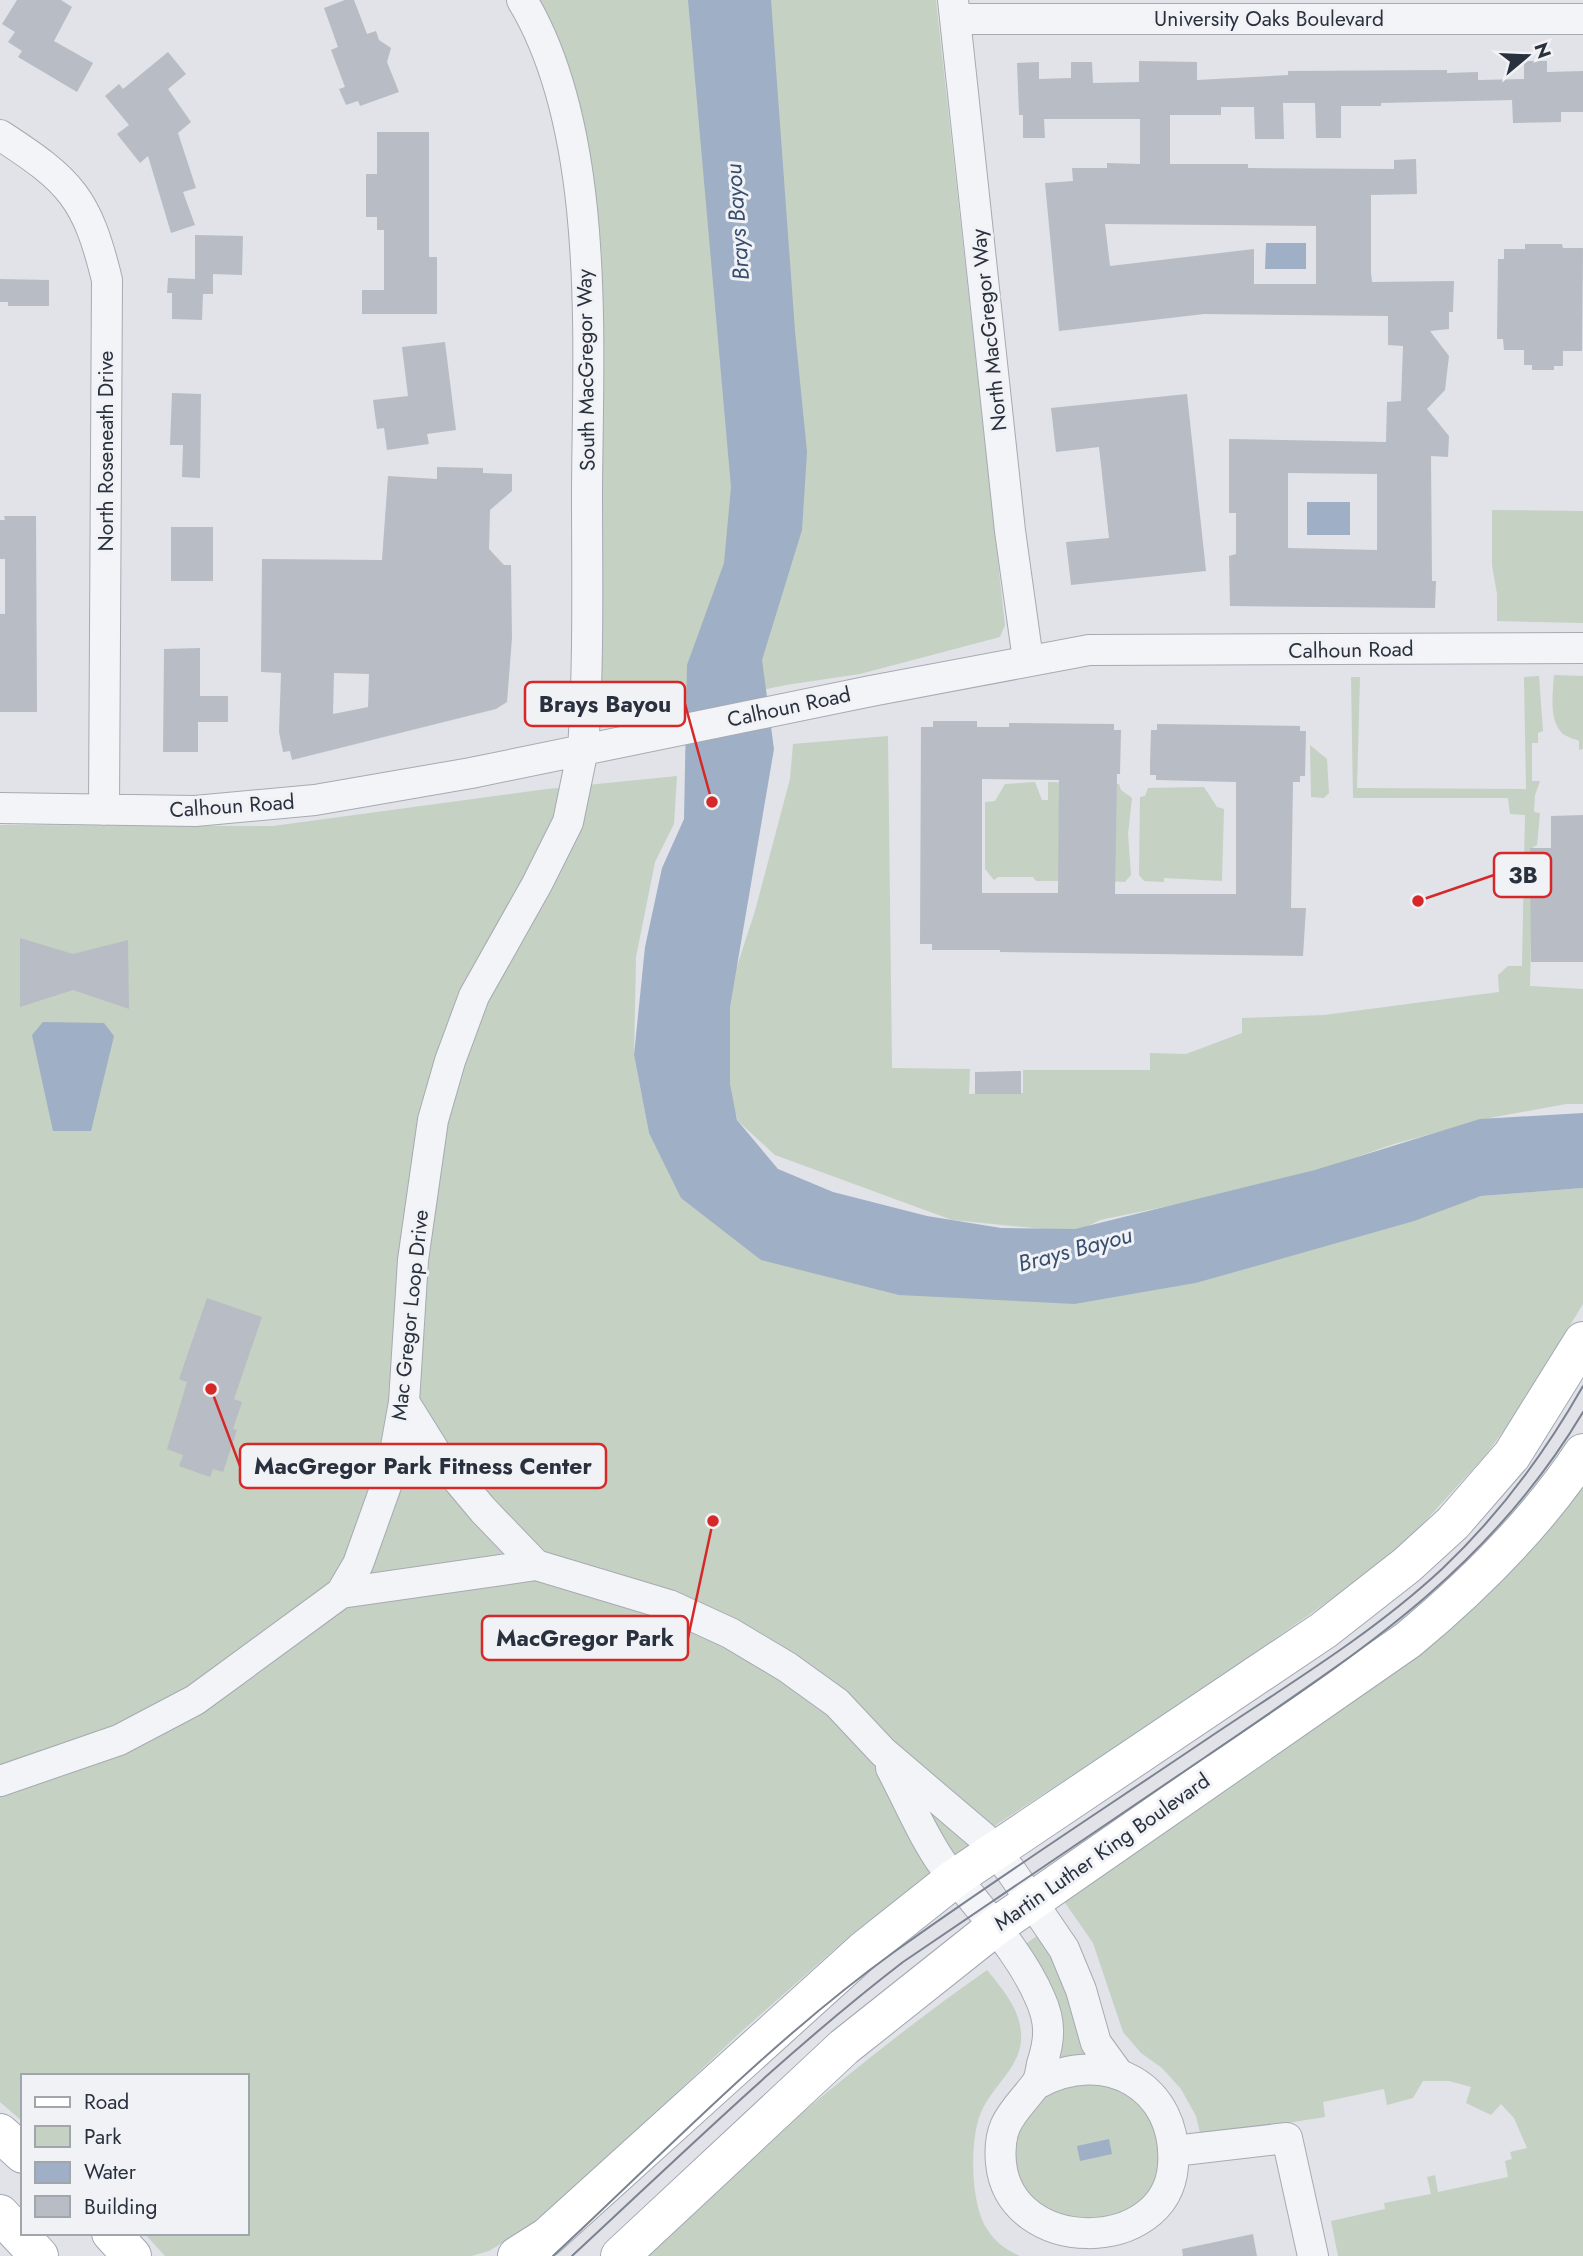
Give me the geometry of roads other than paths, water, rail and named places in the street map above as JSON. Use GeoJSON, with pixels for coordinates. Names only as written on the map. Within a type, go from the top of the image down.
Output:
{"type":"FeatureCollection","features":[{"type":"Feature","properties":{"kind":"main road"},"geometry":{"type":"LineString","coordinates":[[517,2256],[547,2237],[853,1959],[955,1878],[1324,1630],[1416,1556],[1452,1523],[1511,1455],[1583,1341]]}},
{"type":"Feature","properties":{"kind":"main road","name":"Martin Luther King Boulevard"},"geometry":{"type":"LineString","coordinates":[[620,2256],[844,2047],[995,1927],[1408,1640],[1468,1590],[1567,1478],[1583,1453]]}},
{"type":"Feature","properties":{"kind":"main road"},"geometry":{"type":"LineString","coordinates":[[0,2133],[21,2152]]}},
{"type":"Feature","properties":{"kind":"main road"},"geometry":{"type":"LineString","coordinates":[[0,2214],[39,2256]]}},
{"type":"Feature","properties":{"kind":"main road"},"geometry":{"type":"LineString","coordinates":[[113,2235],[132,2256]]}},
{"type":"Feature","properties":{"kind":"street","name":"South MacGregor Way"},"geometry":{"type":"LineString","coordinates":[[522,0],[559,87],[576,164],[588,282],[583,749]]}},
{"type":"Feature","properties":{"kind":"street","name":"University Oaks Boulevard"},"geometry":{"type":"LineString","coordinates":[[954,10],[1312,10],[1583,19]]}},
{"type":"Feature","properties":{"kind":"street","name":"North MacGregor Way"},"geometry":{"type":"LineString","coordinates":[[954,10],[1010,531],[1028,660]]}},
{"type":"Feature","properties":{"kind":"street","name":"North Roseneath Drive"},"geometry":{"type":"LineString","coordinates":[[0,135],[39,160],[73,191],[95,233],[107,281],[104,810]]}},
{"type":"Feature","properties":{"kind":"street","name":"Calhoun Road"},"geometry":{"type":"LineString","coordinates":[[0,808],[195,811],[315,800],[471,773],[870,691],[1089,650],[1583,648]]}},
{"type":"Feature","properties":{"kind":"street","name":"Mac Gregor Loop Drive"},"geometry":{"type":"LineString","coordinates":[[0,1781],[119,1740],[153,1725],[272,1646],[341,1592],[358,1564],[382,1504],[392,1469],[404,1402],[413,1260],[433,1120],[457,1036],[500,946],[537,884],[568,821],[583,749]]}},
{"type":"Feature","properties":{"kind":"street"},"geometry":{"type":"LineString","coordinates":[[404,1402],[437,1455],[483,1510],[536,1565]]}},
{"type":"Feature","properties":{"kind":"street"},"geometry":{"type":"LineString","coordinates":[[341,1592],[536,1565],[669,1605],[730,1633],[787,1667],[838,1703],[883,1752],[994,1850],[1064,1949],[1081,1990],[1096,2043],[1117,2072],[1143,2088],[1165,2116],[1174,2151],[1173,2172],[1166,2192],[1141,2224],[1124,2235],[1094,2242],[1063,2239],[1044,2231],[1014,2203],[1001,2164],[1006,2123],[1016,2105],[1037,2084],[1067,2071],[1089,2068],[1117,2072]]}},
{"type":"Feature","properties":{"kind":"street"},"geometry":{"type":"LineString","coordinates":[[883,1752],[944,1867],[995,1927],[1024,1967],[1045,2012],[1049,2041],[1037,2084]]}},
{"type":"Feature","properties":{"kind":"street"},"geometry":{"type":"LineString","coordinates":[[1174,2151],[1287,2138],[1313,2256]]}},
{"type":"Feature","properties":{"kind":"water"},"geometry":{"type":"Polygon","coordinates":[[[688,0],[771,0],[795,331],[807,452],[802,530],[762,660],[774,749],[730,1007],[730,1084],[737,1120],[778,1169],[833,1192],[927,1216],[1001,1228],[1075,1229],[1315,1170],[1480,1119],[1583,1113],[1583,1188],[1481,1196],[1414,1221],[1196,1283],[1075,1304],[899,1295],[761,1260],[681,1198],[649,1133],[634,1055],[645,947],[662,868],[684,819],[687,665],[724,563],[731,487],[688,0]]]}},
{"type":"Feature","properties":{"kind":"water"},"geometry":{"type":"Polygon","coordinates":[[[1266,243],[1306,243],[1306,269],[1265,269],[1266,243]]]}},
{"type":"Feature","properties":{"kind":"water"},"geometry":{"type":"Polygon","coordinates":[[[1307,502],[1350,502],[1350,535],[1307,535],[1307,502]]]}},
{"type":"Feature","properties":{"kind":"water"},"geometry":{"type":"Polygon","coordinates":[[[43,1022],[104,1023],[114,1036],[91,1131],[53,1131],[32,1035],[43,1022]]]}},
{"type":"Feature","properties":{"kind":"water"},"geometry":{"type":"Polygon","coordinates":[[[1109,2139],[1112,2154],[1080,2161],[1077,2146],[1109,2139]]]}},
{"type":"Feature","properties":{"kind":"tram line"},"geometry":{"type":"LineString","coordinates":[[553,2256],[761,2060],[849,1986],[1051,1843],[1329,1658],[1415,1593],[1463,1549],[1519,1483],[1583,1386]]}},
{"type":"Feature","properties":{"kind":"tram line"},"geometry":{"type":"LineString","coordinates":[[572,2256],[775,2068],[903,1962],[1313,1683],[1414,1607],[1461,1565],[1505,1520],[1545,1469],[1583,1412]]}},
{"type":"Feature","properties":{"kind":"place","name":"Brays Bayou"},"geometry":{"type":"Point","coordinates":[712,802]}},
{"type":"Feature","properties":{"kind":"place","name":"3B"},"geometry":{"type":"Point","coordinates":[1418,901]}},
{"type":"Feature","properties":{"kind":"place","name":"MacGregor Park Fitness Center"},"geometry":{"type":"Point","coordinates":[211,1389]}},
{"type":"Feature","properties":{"kind":"place","name":"MacGregor Park"},"geometry":{"type":"Point","coordinates":[713,1521]}}]}
